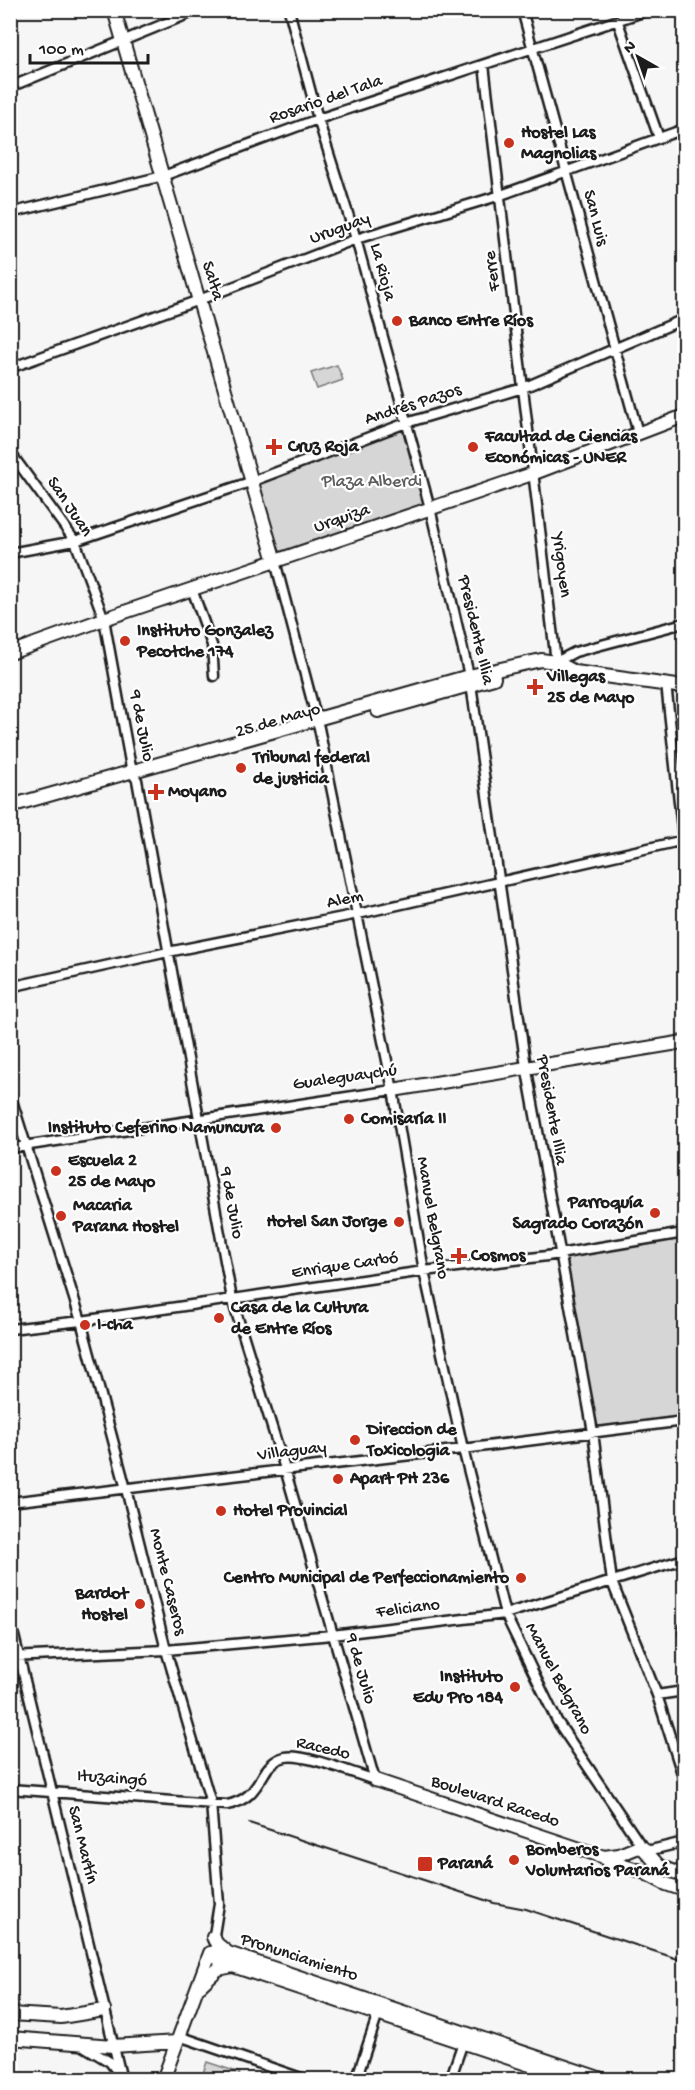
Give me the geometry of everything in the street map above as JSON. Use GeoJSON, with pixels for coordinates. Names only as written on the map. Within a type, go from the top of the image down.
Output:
{"type":"FeatureCollection","features":[{"type":"Feature","properties":{"kind":"street","name":"Salta"},"geometry":{"type":"LineString","coordinates":[[114,10],[275,561]]}},
{"type":"Feature","properties":{"kind":"street"},"geometry":{"type":"LineString","coordinates":[[10,87],[198,10]]}},
{"type":"Feature","properties":{"kind":"street","name":"La Rioja"},"geometry":{"type":"LineString","coordinates":[[289,10],[318,119],[356,240],[430,508]]}},
{"type":"Feature","properties":{"kind":"street","name":"San Luis"},"geometry":{"type":"LineString","coordinates":[[522,10],[638,433]]}},
{"type":"Feature","properties":{"kind":"street","name":"Rosario del Tala"},"geometry":{"type":"LineString","coordinates":[[10,213],[163,176],[318,119],[649,10]]}},
{"type":"Feature","properties":{"kind":"street"},"geometry":{"type":"LineString","coordinates":[[618,22],[659,138]]}},
{"type":"Feature","properties":{"kind":"street","name":"Ferre"},"geometry":{"type":"LineString","coordinates":[[484,65],[532,474]]}},
{"type":"Feature","properties":{"kind":"street","name":"Uruguay"},"geometry":{"type":"LineString","coordinates":[[10,368],[356,240],[501,195],[684,129]]}},
{"type":"Feature","properties":{"kind":"street","name":"Andrés Pazos"},"geometry":{"type":"LineString","coordinates":[[10,553],[75,541],[253,481],[406,423],[523,388],[684,319]]}},
{"type":"Feature","properties":{"kind":"street","name":"Urquiza"},"geometry":{"type":"LineString","coordinates":[[10,653],[532,474],[684,416]]}},
{"type":"Feature","properties":{"kind":"street","name":"San Juan"},"geometry":{"type":"LineString","coordinates":[[10,452],[75,541],[104,620]]}},
{"type":"Feature","properties":{"kind":"street","name":"Yrigoyen"},"geometry":{"type":"LineString","coordinates":[[532,474],[556,662]]}},
{"type":"Feature","properties":{"kind":"street","name":"Presidente Illia"},"geometry":{"type":"LineString","coordinates":[[430,508],[470,680],[527,1069],[592,1432],[612,1582],[657,1695],[684,1780]]}},
{"type":"Feature","properties":{"kind":"street","name":"Manuel Belgrano"},"geometry":{"type":"LineString","coordinates":[[275,561],[317,724],[393,1090],[424,1271],[463,1449],[505,1614],[557,1721],[642,1851]]}},
{"type":"Feature","properties":{"kind":"street"},"geometry":{"type":"LineString","coordinates":[[192,589],[212,645],[214,676]]}},
{"type":"Feature","properties":{"kind":"street","name":"9 de Julio"},"geometry":{"type":"LineString","coordinates":[[104,620],[200,1118],[232,1299],[285,1469],[375,1780]]}},
{"type":"Feature","properties":{"kind":"street","name":"25 de Mayo"},"geometry":{"type":"LineString","coordinates":[[10,815],[470,680],[556,662],[575,652],[684,623]]}},
{"type":"Feature","properties":{"kind":"street"},"geometry":{"type":"LineString","coordinates":[[556,662],[575,672],[684,687]]}},
{"type":"Feature","properties":{"kind":"street"},"geometry":{"type":"LineString","coordinates":[[666,684],[684,842]]}},
{"type":"Feature","properties":{"kind":"street","name":"25 de Mayo"},"geometry":{"type":"LineString","coordinates":[[10,806],[135,777]]}},
{"type":"Feature","properties":{"kind":"street","name":"Alem"},"geometry":{"type":"LineString","coordinates":[[10,987],[168,952],[358,914],[684,842]]}},
{"type":"Feature","properties":{"kind":"street","name":"Gualeguaychú"},"geometry":{"type":"LineString","coordinates":[[10,1148],[527,1069],[684,1042]]}},
{"type":"Feature","properties":{"kind":"street","name":"Monte Caseros"},"geometry":{"type":"LineString","coordinates":[[10,1094],[81,1321],[166,1650],[211,1803],[219,1904],[210,1953],[163,2079]]}},
{"type":"Feature","properties":{"kind":"street","name":"Enrique Carbó"},"geometry":{"type":"LineString","coordinates":[[10,1329],[560,1254],[684,1233]]}},
{"type":"Feature","properties":{"kind":"street","name":"Villaguay"},"geometry":{"type":"LineString","coordinates":[[10,1502],[684,1421]]}},
{"type":"Feature","properties":{"kind":"street","name":"Feliciano"},"geometry":{"type":"LineString","coordinates":[[15,1656],[166,1650],[332,1635],[505,1614],[684,1559]]}},
{"type":"Feature","properties":{"kind":"street","name":"San Martín"},"geometry":{"type":"LineString","coordinates":[[10,1619],[15,1656],[52,1791],[122,2078]]}},
{"type":"Feature","properties":{"kind":"street"},"geometry":{"type":"LineString","coordinates":[[657,1695],[684,1691]]}},
{"type":"Feature","properties":{"kind":"street","name":"Racedo"},"geometry":{"type":"LineString","coordinates":[[211,1803],[227,1805],[238,1803],[250,1796],[268,1767],[278,1759],[287,1756],[306,1758],[375,1780]]}},
{"type":"Feature","properties":{"kind":"street","name":"Boulevard Racedo"},"geometry":{"type":"LineString","coordinates":[[375,1780],[604,1857],[607,1861],[636,1869],[684,1890]]}},
{"type":"Feature","properties":{"kind":"street","name":"Ituzaingó"},"geometry":{"type":"LineString","coordinates":[[10,1789],[211,1803]]}},
{"type":"Feature","properties":{"kind":"street"},"geometry":{"type":"LineString","coordinates":[[604,1857],[684,1842]]}},
{"type":"Feature","properties":{"kind":"street"},"geometry":{"type":"LineString","coordinates":[[642,1851],[649,1862],[636,1869],[626,1859],[642,1851]]}},
{"type":"Feature","properties":{"kind":"street"},"geometry":{"type":"LineString","coordinates":[[642,1851],[659,1866],[684,1876]]}},
{"type":"Feature","properties":{"kind":"street"},"geometry":{"type":"LineString","coordinates":[[213,1937],[217,1944],[228,1953]]}},
{"type":"Feature","properties":{"kind":"street","name":"Pronunciamiento"},"geometry":{"type":"LineString","coordinates":[[210,1953],[228,1953],[605,2079]]}},
{"type":"Feature","properties":{"kind":"street","name":"Pronunciamiento"},"geometry":{"type":"LineString","coordinates":[[210,1953],[224,1963],[463,2042],[546,2075],[575,2079]]}},
{"type":"Feature","properties":{"kind":"street"},"geometry":{"type":"LineString","coordinates":[[197,1990],[218,1969],[234,1966]]}},
{"type":"Feature","properties":{"kind":"street"},"geometry":{"type":"LineString","coordinates":[[10,2014],[61,2016],[104,2010]]}},
{"type":"Feature","properties":{"kind":"street"},"geometry":{"type":"LineString","coordinates":[[356,2079],[378,2014]]}},
{"type":"Feature","properties":{"kind":"street"},"geometry":{"type":"LineString","coordinates":[[10,2038],[113,2046],[178,2039],[308,2079]]}},
{"type":"Feature","properties":{"kind":"street"},"geometry":{"type":"LineString","coordinates":[[450,2079],[463,2042]]}},
{"type":"Feature","properties":{"kind":"street"},"geometry":{"type":"LineString","coordinates":[[76,2043],[110,2062],[122,2078]]}},
{"type":"Feature","properties":{"kind":"green space"},"geometry":{"type":"Polygon","coordinates":[[[337,365],[343,380],[317,389],[311,373],[337,365]]]}},
{"type":"Feature","properties":{"kind":"green space","name":"Plaza Alberdi"},"geometry":{"type":"Polygon","coordinates":[[[403,429],[424,504],[280,555],[257,484],[403,429]]]}},
{"type":"Feature","properties":{"kind":"green space"},"geometry":{"type":"Polygon","coordinates":[[[684,1235],[684,1418],[594,1430],[564,1251],[684,1235]]]}},
{"type":"Feature","properties":{"kind":"green space"},"geometry":{"type":"Polygon","coordinates":[[[207,2062],[240,2073],[237,2079],[201,2079],[207,2062]]]}},
{"type":"Feature","properties":{"kind":"railway"},"geometry":{"type":"LineString","coordinates":[[249,1823],[494,1903],[526,1909],[684,1961]]}},
{"type":"Feature","properties":{"kind":"place","name":"Hostel Las Magnolias"},"geometry":{"type":"Point","coordinates":[509,143]}},
{"type":"Feature","properties":{"kind":"place","name":"Banco Entre Ríos"},"geometry":{"type":"Point","coordinates":[397,321]}},
{"type":"Feature","properties":{"kind":"place","name":"Cruz Roja"},"geometry":{"type":"Point","coordinates":[274,447]}},
{"type":"Feature","properties":{"kind":"place","name":"Facultad de Ciencias Económicas - UNER"},"geometry":{"type":"Point","coordinates":[473,447]}},
{"type":"Feature","properties":{"kind":"place","name":"Instituto Gonzalez Pecotche 174"},"geometry":{"type":"Point","coordinates":[125,641]}},
{"type":"Feature","properties":{"kind":"place","name":"Villegas 25 de Mayo"},"geometry":{"type":"Point","coordinates":[535,687]}},
{"type":"Feature","properties":{"kind":"place","name":"Tribunal federal de justicia"},"geometry":{"type":"Point","coordinates":[241,768]}},
{"type":"Feature","properties":{"kind":"place","name":"Moyano"},"geometry":{"type":"Point","coordinates":[156,792]}},
{"type":"Feature","properties":{"kind":"place","name":"Comisaría II"},"geometry":{"type":"Point","coordinates":[349,1119]}},
{"type":"Feature","properties":{"kind":"place","name":"Instituto Ceferino Namuncura"},"geometry":{"type":"Point","coordinates":[276,1128]}},
{"type":"Feature","properties":{"kind":"place","name":"Escuela 2 25 de Mayo"},"geometry":{"type":"Point","coordinates":[56,1171]}},
{"type":"Feature","properties":{"kind":"place","name":"Parroquía Sagrado Corazón"},"geometry":{"type":"Point","coordinates":[655,1213]}},
{"type":"Feature","properties":{"kind":"place","name":"Macaria Parana Hostel"},"geometry":{"type":"Point","coordinates":[61,1216]}},
{"type":"Feature","properties":{"kind":"place","name":"Hotel San Jorge"},"geometry":{"type":"Point","coordinates":[399,1222]}},
{"type":"Feature","properties":{"kind":"place","name":"Cosmos"},"geometry":{"type":"Point","coordinates":[459,1256]}},
{"type":"Feature","properties":{"kind":"place","name":"Casa de la Cultura de Entre Ríos"},"geometry":{"type":"Point","coordinates":[219,1318]}},
{"type":"Feature","properties":{"kind":"place","name":"I-cha"},"geometry":{"type":"Point","coordinates":[85,1325]}},
{"type":"Feature","properties":{"kind":"place","name":"Direccion de Toxicologia"},"geometry":{"type":"Point","coordinates":[355,1440]}},
{"type":"Feature","properties":{"kind":"place","name":"Apart PH 236"},"geometry":{"type":"Point","coordinates":[338,1479]}},
{"type":"Feature","properties":{"kind":"place","name":"Hotel Provincial"},"geometry":{"type":"Point","coordinates":[221,1511]}},
{"type":"Feature","properties":{"kind":"place","name":"Centro Municipal de Perfeccionamiento"},"geometry":{"type":"Point","coordinates":[521,1578]}},
{"type":"Feature","properties":{"kind":"place","name":"Bardot Hostel"},"geometry":{"type":"Point","coordinates":[140,1604]}},
{"type":"Feature","properties":{"kind":"place","name":"Instituto Edu Pro 184"},"geometry":{"type":"Point","coordinates":[515,1687]}},
{"type":"Feature","properties":{"kind":"place","name":"Bomberos Voluntarios Paraná"},"geometry":{"type":"Point","coordinates":[514,1860]}},
{"type":"Feature","properties":{"kind":"place","name":"Paraná"},"geometry":{"type":"Point","coordinates":[425,1864]}}]}
